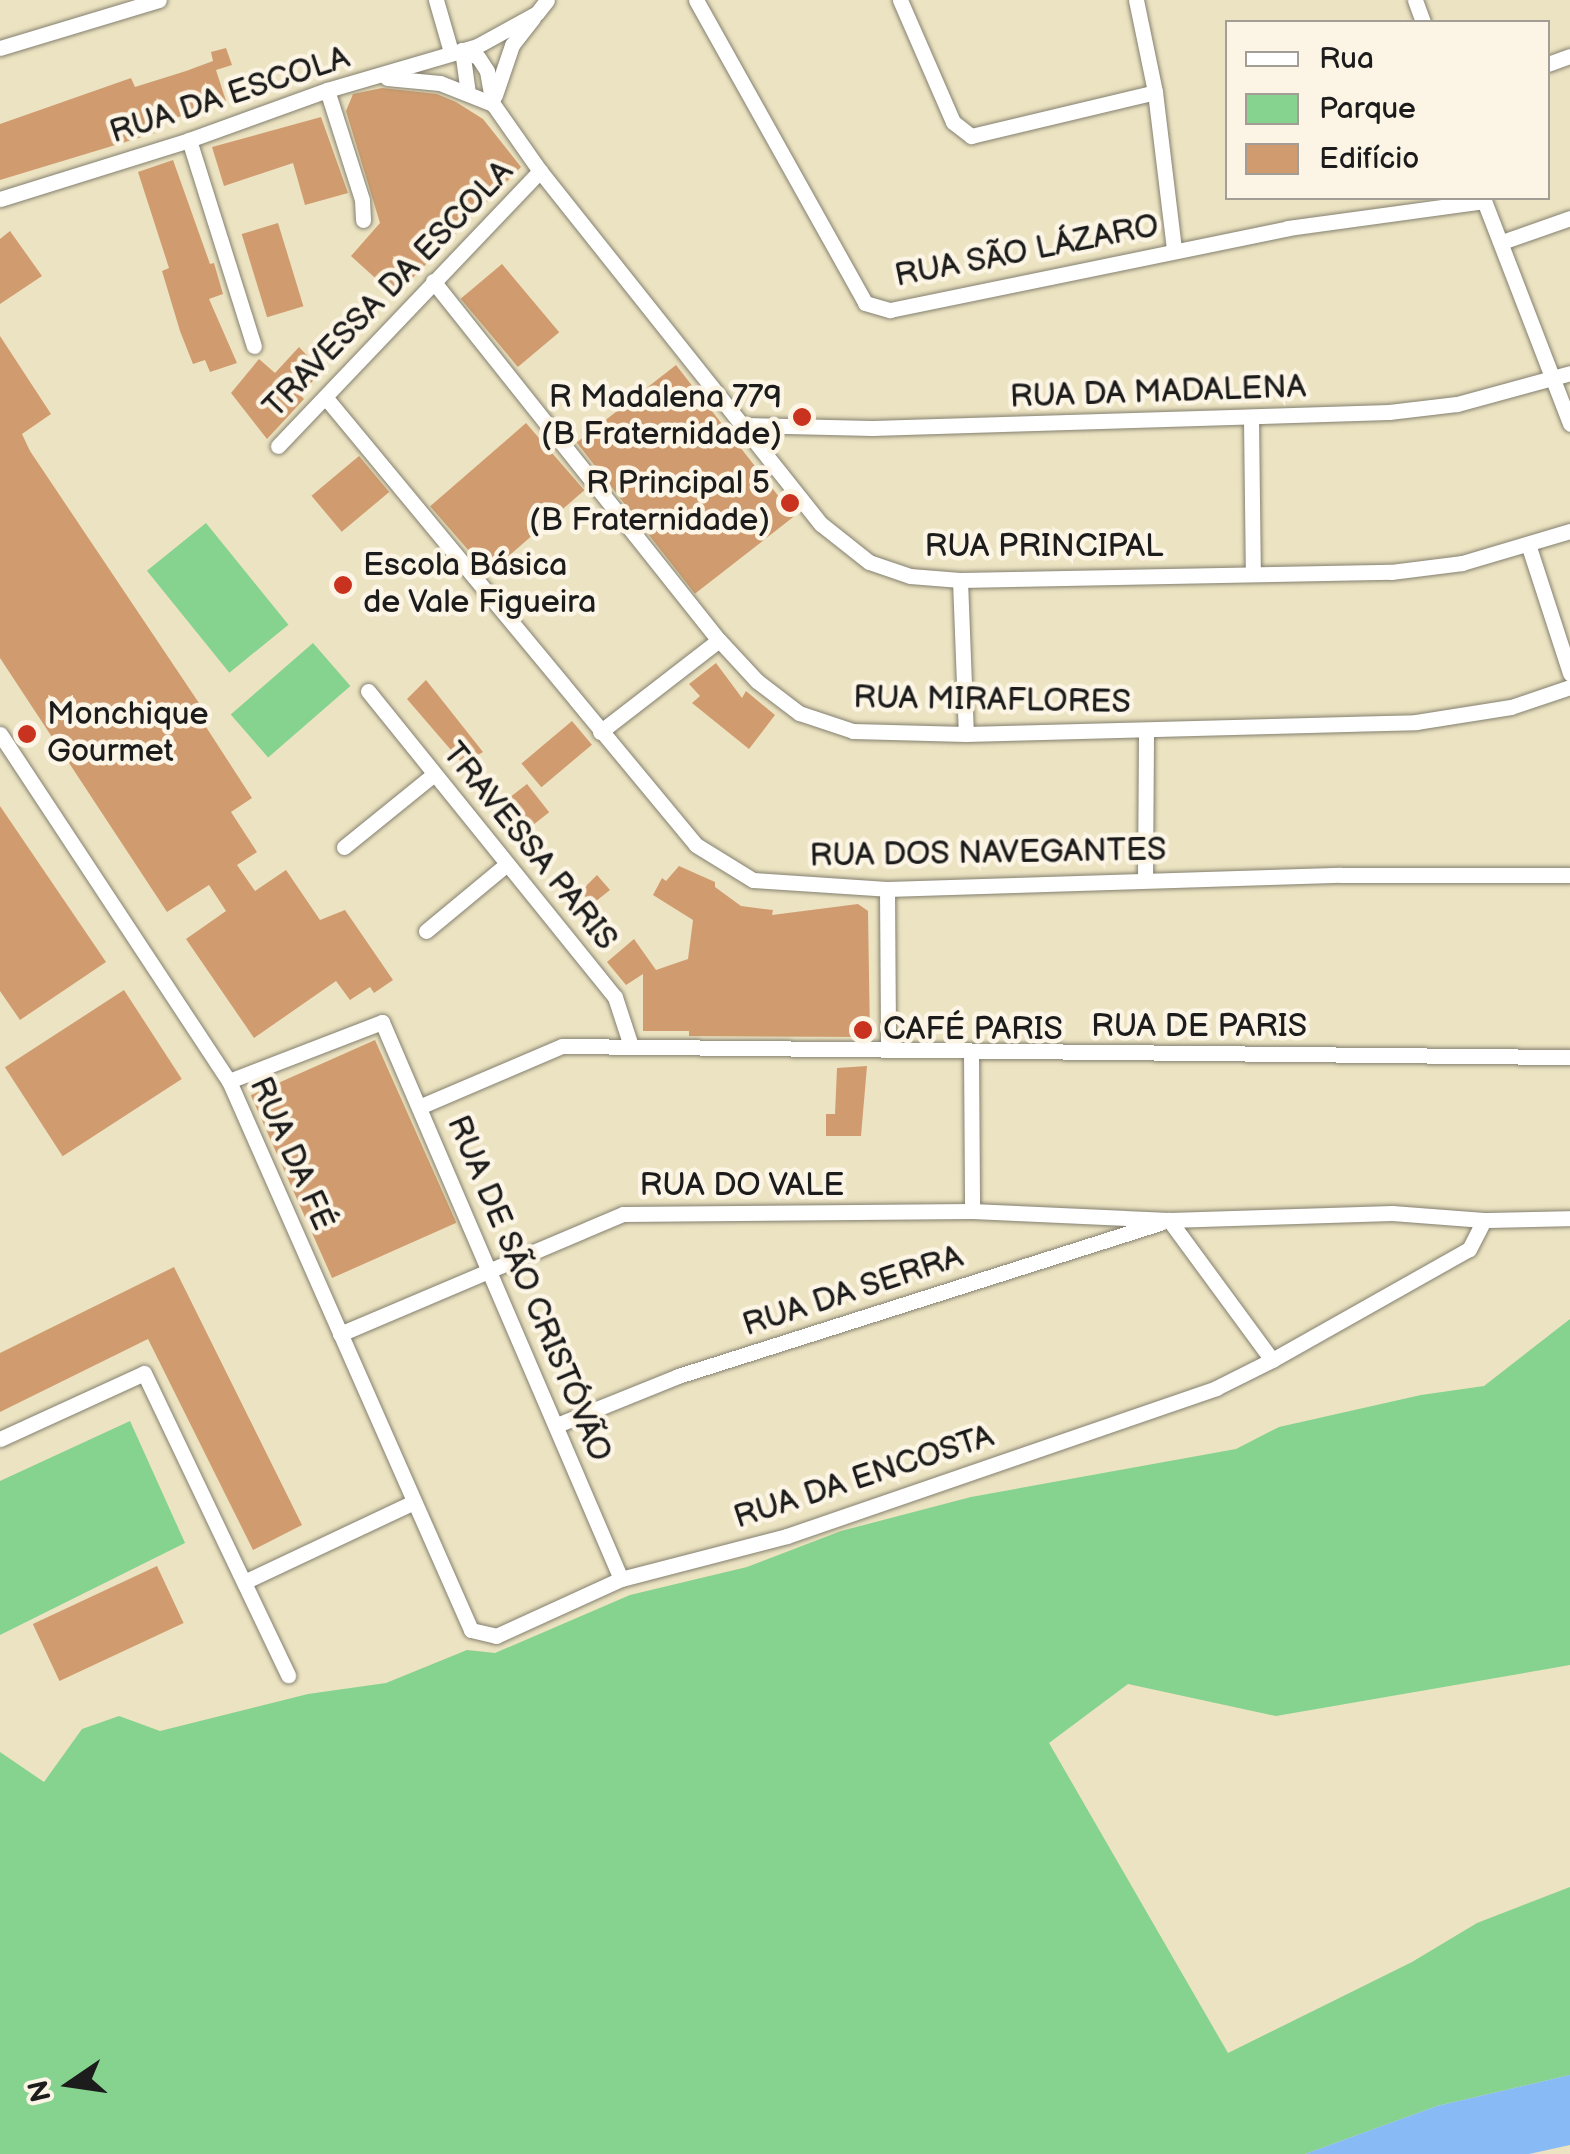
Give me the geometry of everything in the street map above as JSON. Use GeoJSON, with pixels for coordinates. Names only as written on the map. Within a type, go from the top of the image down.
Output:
{"type":"FeatureCollection","features":[{"type":"Feature","properties":{"kind":"street"},"geometry":{"type":"LineString","coordinates":[[0,48],[159,0]]}},
{"type":"Feature","properties":{"kind":"street"},"geometry":{"type":"LineString","coordinates":[[436,0],[463,50],[461,72],[468,93]]}},
{"type":"Feature","properties":{"kind":"street","name":"RUA SÃO LÁZARO"},"geometry":{"type":"LineString","coordinates":[[696,0],[864,302],[890,310],[1288,228],[1476,200]]}},
{"type":"Feature","properties":{"kind":"street"},"geometry":{"type":"LineString","coordinates":[[900,0],[953,122],[971,136],[1154,92]]}},
{"type":"Feature","properties":{"kind":"street"},"geometry":{"type":"LineString","coordinates":[[1136,0],[1154,92],[1174,250]]}},
{"type":"Feature","properties":{"kind":"street"},"geometry":{"type":"LineString","coordinates":[[493,104],[512,45],[542,7]]}},
{"type":"Feature","properties":{"kind":"street","name":"RUA DA ESCOLA"},"geometry":{"type":"LineString","coordinates":[[0,200],[189,140],[327,90],[463,50],[542,7]]}},
{"type":"Feature","properties":{"kind":"street"},"geometry":{"type":"LineString","coordinates":[[463,50],[478,57],[487,71],[493,104]]}},
{"type":"Feature","properties":{"kind":"street"},"geometry":{"type":"LineString","coordinates":[[374,77],[440,84],[493,104]]}},
{"type":"Feature","properties":{"kind":"street"},"geometry":{"type":"LineString","coordinates":[[327,90],[362,200],[363,220]]}},
{"type":"Feature","properties":{"kind":"street","name":"RUA PRINCIPAL"},"geometry":{"type":"LineString","coordinates":[[493,104],[540,171],[821,524],[869,562],[910,576],[960,580],[1391,572],[1462,563],[1570,531]]}},
{"type":"Feature","properties":{"kind":"street"},"geometry":{"type":"LineString","coordinates":[[189,140],[254,346]]}},
{"type":"Feature","properties":{"kind":"street","name":"TRAVESSA DA ESCOLA"},"geometry":{"type":"LineString","coordinates":[[278,446],[540,171]]}},
{"type":"Feature","properties":{"kind":"street"},"geometry":{"type":"LineString","coordinates":[[1483,200],[1562,376],[1570,424]]}},
{"type":"Feature","properties":{"kind":"street"},"geometry":{"type":"LineString","coordinates":[[1502,242],[1570,218]]}},
{"type":"Feature","properties":{"kind":"street","name":"RUA MIRAFLORES"},"geometry":{"type":"LineString","coordinates":[[432,281],[719,640],[757,681],[798,712],[853,731],[966,734],[1416,722],[1511,706],[1570,686]]}},
{"type":"Feature","properties":{"kind":"street","name":"RUA DA MADALENA"},"geometry":{"type":"LineString","coordinates":[[744,425],[872,428],[1389,412],[1457,404],[1562,376]]}},
{"type":"Feature","properties":{"kind":"street","name":"RUA DOS NAVEGANTES"},"geometry":{"type":"LineString","coordinates":[[326,398],[696,845],[753,880],[887,889],[1145,880],[1570,875]]}},
{"type":"Feature","properties":{"kind":"street"},"geometry":{"type":"LineString","coordinates":[[1251,419],[1253,572]]}},
{"type":"Feature","properties":{"kind":"street"},"geometry":{"type":"LineString","coordinates":[[1529,546],[1570,673]]}},
{"type":"Feature","properties":{"kind":"street"},"geometry":{"type":"LineString","coordinates":[[960,580],[966,734]]}},
{"type":"Feature","properties":{"kind":"street"},"geometry":{"type":"LineString","coordinates":[[600,732],[719,640]]}},
{"type":"Feature","properties":{"kind":"street","name":"TRAVESSA PARIS"},"geometry":{"type":"LineString","coordinates":[[368,691],[615,996],[631,1046]]}},
{"type":"Feature","properties":{"kind":"street"},"geometry":{"type":"LineString","coordinates":[[1145,880],[1146,731]]}},
{"type":"Feature","properties":{"kind":"street","name":"RUA DA FÉ"},"geometry":{"type":"LineString","coordinates":[[0,734],[229,1081],[471,1630]]}},
{"type":"Feature","properties":{"kind":"street"},"geometry":{"type":"LineString","coordinates":[[344,847],[434,774]]}},
{"type":"Feature","properties":{"kind":"street"},"geometry":{"type":"LineString","coordinates":[[426,932],[507,864]]}},
{"type":"Feature","properties":{"kind":"street"},"geometry":{"type":"LineString","coordinates":[[887,889],[888,1050]]}},
{"type":"Feature","properties":{"kind":"street","name":"RUA DE SÃO CRISTÓVÃO"},"geometry":{"type":"LineString","coordinates":[[229,1081],[382,1022],[621,1579]]}},
{"type":"Feature","properties":{"kind":"street","name":"RUA DE PARIS"},"geometry":{"type":"LineString","coordinates":[[420,1107],[562,1046],[1570,1057]]}},
{"type":"Feature","properties":{"kind":"street"},"geometry":{"type":"LineString","coordinates":[[971,1052],[972,1212]]}},
{"type":"Feature","properties":{"kind":"street","name":"RUA DO VALE"},"geometry":{"type":"LineString","coordinates":[[340,1334],[623,1214],[972,1212],[1169,1220]]}},
{"type":"Feature","properties":{"kind":"street"},"geometry":{"type":"LineString","coordinates":[[1169,1220],[1392,1213],[1484,1220],[1570,1218]]}},
{"type":"Feature","properties":{"kind":"street"},"geometry":{"type":"LineString","coordinates":[[1169,1220],[1272,1360]]}},
{"type":"Feature","properties":{"kind":"street","name":"RUA DA SERRA"},"geometry":{"type":"LineString","coordinates":[[558,1425],[678,1376],[1169,1220]]}},
{"type":"Feature","properties":{"kind":"street","name":"RUA DA ENCOSTA"},"geometry":{"type":"LineString","coordinates":[[471,1630],[496,1636],[621,1579],[787,1536],[1216,1388],[1469,1249],[1484,1220]]}},
{"type":"Feature","properties":{"kind":"street"},"geometry":{"type":"LineString","coordinates":[[0,1439],[144,1373],[288,1675]]}},
{"type":"Feature","properties":{"kind":"street"},"geometry":{"type":"LineString","coordinates":[[246,1580],[412,1502]]}},
{"type":"Feature","properties":{"kind":"green space"},"geometry":{"type":"Polygon","coordinates":[[[206,523],[288,625],[229,673],[147,571],[206,523]]]}},
{"type":"Feature","properties":{"kind":"green space"},"geometry":{"type":"Polygon","coordinates":[[[313,643],[350,686],[268,758],[231,715],[313,643]]]}},
{"type":"Feature","properties":{"kind":"green space"},"geometry":{"type":"Polygon","coordinates":[[[1570,1319],[1570,1665],[1276,1716],[1128,1684],[1049,1743],[1228,2053],[1412,1962],[1477,1923],[1570,1887],[1570,2075],[1437,2106],[1305,2154],[0,2154],[0,1752],[44,1782],[82,1729],[119,1716],[160,1731],[308,1694],[386,1683],[467,1650],[495,1653],[630,1595],[747,1567],[841,1531],[971,1497],[1236,1449],[1279,1427],[1421,1395],[1484,1386],[1570,1319]]]}},
{"type":"Feature","properties":{"kind":"green space"},"geometry":{"type":"Polygon","coordinates":[[[130,1421],[185,1543],[0,1635],[0,1481],[130,1421]]]}},
{"type":"Feature","properties":{"kind":"water"},"geometry":{"type":"Polygon","coordinates":[[[1570,2075],[1570,2145],[1529,2154],[1305,2154],[1437,2106],[1570,2075]]]}},
{"type":"Feature","properties":{"kind":"building"},"geometry":{"type":"Polygon","coordinates":[[[226,48],[232,65],[216,70],[226,101],[152,126],[155,133],[0,180],[0,124],[131,78],[135,87],[186,71],[213,61],[211,52],[226,48]]]}},
{"type":"Feature","properties":{"kind":"building"},"geometry":{"type":"Polygon","coordinates":[[[382,88],[437,94],[456,102],[483,119],[521,167],[395,296],[351,256],[380,223],[346,111],[353,94],[382,88]]]}},
{"type":"Feature","properties":{"kind":"building"},"geometry":{"type":"Polygon","coordinates":[[[321,117],[348,193],[305,205],[293,163],[224,186],[212,147],[321,117]]]}},
{"type":"Feature","properties":{"kind":"building"},"geometry":{"type":"Polygon","coordinates":[[[173,160],[210,264],[214,263],[223,294],[209,299],[237,363],[210,372],[205,360],[193,364],[180,331],[162,271],[169,268],[138,172],[173,160]]]}},
{"type":"Feature","properties":{"kind":"building"},"geometry":{"type":"Polygon","coordinates":[[[278,223],[303,306],[267,317],[242,234],[278,223]]]}},
{"type":"Feature","properties":{"kind":"building"},"geometry":{"type":"Polygon","coordinates":[[[10,231],[42,276],[0,304],[0,239],[10,231]]]}},
{"type":"Feature","properties":{"kind":"building"},"geometry":{"type":"Polygon","coordinates":[[[502,264],[559,332],[518,367],[461,299],[502,264]]]}},
{"type":"Feature","properties":{"kind":"building"},"geometry":{"type":"Polygon","coordinates":[[[0,336],[51,414],[22,434],[30,451],[203,709],[197,713],[252,798],[231,812],[257,852],[237,865],[255,891],[286,870],[320,920],[345,910],[393,980],[374,993],[370,987],[350,1000],[336,981],[254,1038],[186,939],[226,911],[209,885],[167,912],[0,658],[0,336]]]}},
{"type":"Feature","properties":{"kind":"building"},"geometry":{"type":"Polygon","coordinates":[[[299,347],[322,371],[300,395],[304,399],[267,439],[231,393],[259,359],[275,373],[299,347]]]}},
{"type":"Feature","properties":{"kind":"building"},"geometry":{"type":"Polygon","coordinates":[[[676,365],[794,516],[695,594],[577,443],[676,365]]]}},
{"type":"Feature","properties":{"kind":"building"},"geometry":{"type":"Polygon","coordinates":[[[526,423],[584,490],[489,573],[430,506],[526,423]]]}},
{"type":"Feature","properties":{"kind":"building"},"geometry":{"type":"Polygon","coordinates":[[[359,456],[389,492],[342,532],[312,496],[359,456]]]}},
{"type":"Feature","properties":{"kind":"building"},"geometry":{"type":"Polygon","coordinates":[[[716,663],[742,698],[746,691],[775,715],[749,749],[692,703],[700,696],[689,684],[716,663]]]}},
{"type":"Feature","properties":{"kind":"building"},"geometry":{"type":"Polygon","coordinates":[[[426,680],[483,752],[463,764],[407,699],[426,680]]]}},
{"type":"Feature","properties":{"kind":"building"},"geometry":{"type":"Polygon","coordinates":[[[572,721],[592,745],[541,787],[521,763],[572,721]]]}},
{"type":"Feature","properties":{"kind":"building"},"geometry":{"type":"Polygon","coordinates":[[[527,784],[549,812],[522,834],[499,806],[527,784]]]}},
{"type":"Feature","properties":{"kind":"building"},"geometry":{"type":"Polygon","coordinates":[[[0,806],[106,962],[20,1020],[0,991],[0,806]]]}},
{"type":"Feature","properties":{"kind":"building"},"geometry":{"type":"Polygon","coordinates":[[[679,866],[715,882],[715,887],[741,906],[773,910],[772,915],[858,904],[868,911],[870,1037],[689,1036],[689,1031],[643,1031],[643,974],[626,985],[607,962],[634,939],[656,970],[688,959],[693,920],[653,895],[662,878],[666,881],[679,866]]]}},
{"type":"Feature","properties":{"kind":"building"},"geometry":{"type":"Polygon","coordinates":[[[597,875],[610,890],[591,905],[581,891],[597,875]]]}},
{"type":"Feature","properties":{"kind":"building"},"geometry":{"type":"Polygon","coordinates":[[[124,990],[182,1079],[63,1156],[5,1067],[124,990]]]}},
{"type":"Feature","properties":{"kind":"building"},"geometry":{"type":"Polygon","coordinates":[[[375,1040],[456,1223],[332,1278],[251,1095],[375,1040]]]}},
{"type":"Feature","properties":{"kind":"building"},"geometry":{"type":"Polygon","coordinates":[[[867,1066],[861,1136],[826,1136],[826,1114],[835,1114],[837,1068],[867,1066]]]}},
{"type":"Feature","properties":{"kind":"building"},"geometry":{"type":"Polygon","coordinates":[[[174,1267],[302,1525],[253,1550],[148,1339],[0,1412],[0,1353],[174,1267]]]}},
{"type":"Feature","properties":{"kind":"building"},"geometry":{"type":"Polygon","coordinates":[[[157,1566],[184,1623],[59,1681],[33,1624],[157,1566]]]}},
{"type":"Feature","properties":{"kind":"place","name":"R Madalena 779 (B Fraternidade)"},"geometry":{"type":"Point","coordinates":[802,417]}},
{"type":"Feature","properties":{"kind":"place","name":"R Principal 5 (B Fraternidade)"},"geometry":{"type":"Point","coordinates":[790,503]}},
{"type":"Feature","properties":{"kind":"place","name":"Escola Básica de Vale Figueira"},"geometry":{"type":"Point","coordinates":[343,585]}},
{"type":"Feature","properties":{"kind":"place","name":"Monchique Gourmet"},"geometry":{"type":"Point","coordinates":[27,734]}},
{"type":"Feature","properties":{"kind":"place","name":"CAFÉ PARIS"},"geometry":{"type":"Point","coordinates":[863,1030]}}]}
